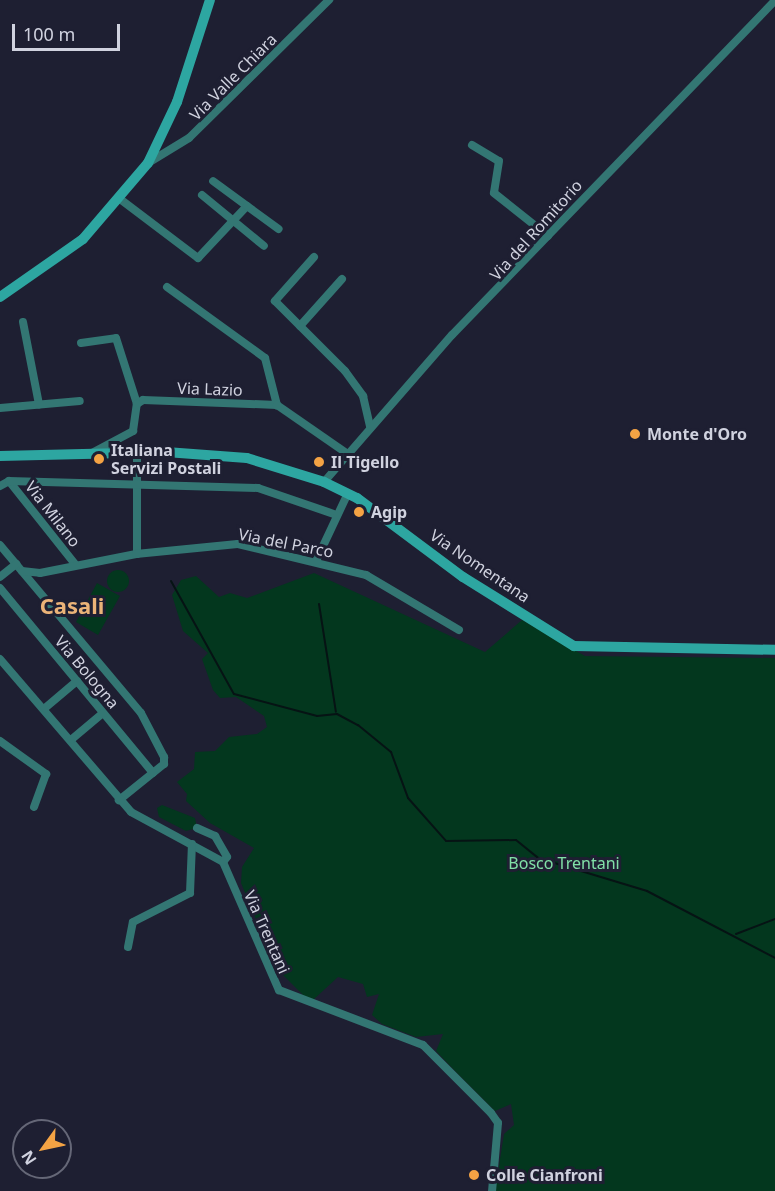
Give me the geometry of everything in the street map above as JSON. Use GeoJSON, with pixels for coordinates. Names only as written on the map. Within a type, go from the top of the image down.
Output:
{"type":"FeatureCollection","features":[{"type":"Feature","properties":{"kind":"main road"},"geometry":{"type":"LineString","coordinates":[[0,297],[62,258],[120,199],[148,163],[177,102],[210,0]]}},
{"type":"Feature","properties":{"kind":"main road","name":"Via Nomentana"},"geometry":{"type":"LineString","coordinates":[[0,456],[137,453],[247,458],[324,482],[348,493],[463,576],[574,646],[775,650]]}},
{"type":"Feature","properties":{"kind":"street","name":"Via Valle Chiara"},"geometry":{"type":"LineString","coordinates":[[148,163],[189,138],[329,0]]}},
{"type":"Feature","properties":{"kind":"street","name":"Via del Romitorio"},"geometry":{"type":"LineString","coordinates":[[324,482],[345,452],[548,236],[618,168],[775,1]]}},
{"type":"Feature","properties":{"kind":"street"},"geometry":{"type":"LineString","coordinates":[[472,145],[499,161],[494,193],[548,236]]}},
{"type":"Feature","properties":{"kind":"street"},"geometry":{"type":"LineString","coordinates":[[213,181],[279,229]]}},
{"type":"Feature","properties":{"kind":"street"},"geometry":{"type":"LineString","coordinates":[[202,195],[264,246]]}},
{"type":"Feature","properties":{"kind":"street"},"geometry":{"type":"LineString","coordinates":[[120,199],[197,258],[247,206]]}},
{"type":"Feature","properties":{"kind":"street"},"geometry":{"type":"LineString","coordinates":[[314,257],[274,301],[300,326],[363,396],[370,427]]}},
{"type":"Feature","properties":{"kind":"street"},"geometry":{"type":"LineString","coordinates":[[300,326],[342,279]]}},
{"type":"Feature","properties":{"kind":"street"},"geometry":{"type":"LineString","coordinates":[[168,287],[265,358],[277,405],[345,452]]}},
{"type":"Feature","properties":{"kind":"street"},"geometry":{"type":"LineString","coordinates":[[23,322],[39,404]]}},
{"type":"Feature","properties":{"kind":"street"},"geometry":{"type":"LineString","coordinates":[[81,343],[116,338],[137,404],[133,431],[90,454]]}},
{"type":"Feature","properties":{"kind":"street","name":"Via Lazio"},"geometry":{"type":"LineString","coordinates":[[137,404],[143,400],[277,405]]}},
{"type":"Feature","properties":{"kind":"street"},"geometry":{"type":"LineString","coordinates":[[0,408],[80,401]]}},
{"type":"Feature","properties":{"kind":"street"},"geometry":{"type":"LineString","coordinates":[[137,453],[137,554]]}},
{"type":"Feature","properties":{"kind":"street"},"geometry":{"type":"LineString","coordinates":[[0,486],[9,481],[258,488],[334,514]]}},
{"type":"Feature","properties":{"kind":"street","name":"Via Milano"},"geometry":{"type":"LineString","coordinates":[[9,481],[75,564]]}},
{"type":"Feature","properties":{"kind":"street"},"geometry":{"type":"LineString","coordinates":[[316,561],[334,514],[348,493]]}},
{"type":"Feature","properties":{"kind":"street"},"geometry":{"type":"LineString","coordinates":[[0,544],[141,713],[164,756],[153,773],[119,800]]}},
{"type":"Feature","properties":{"kind":"street","name":"Via del Parco"},"geometry":{"type":"LineString","coordinates":[[22,571],[40,573],[75,564],[137,554],[238,544],[316,561],[366,575],[459,630]]}},
{"type":"Feature","properties":{"kind":"street"},"geometry":{"type":"LineString","coordinates":[[0,577],[16,564]]}},
{"type":"Feature","properties":{"kind":"street","name":"Via Bologna"},"geometry":{"type":"LineString","coordinates":[[0,588],[153,773]]}},
{"type":"Feature","properties":{"kind":"street"},"geometry":{"type":"LineString","coordinates":[[0,659],[72,739],[131,812],[223,862]]}},
{"type":"Feature","properties":{"kind":"street"},"geometry":{"type":"LineString","coordinates":[[45,708],[77,681]]}},
{"type":"Feature","properties":{"kind":"street"},"geometry":{"type":"LineString","coordinates":[[72,739],[103,713]]}},
{"type":"Feature","properties":{"kind":"street"},"geometry":{"type":"LineString","coordinates":[[0,741],[46,774],[34,807]]}},
{"type":"Feature","properties":{"kind":"street","name":"Via Trentani"},"geometry":{"type":"LineString","coordinates":[[197,828],[214,836],[227,857],[223,862],[279,990],[423,1045],[491,1113],[498,1123],[492,1191]]}},
{"type":"Feature","properties":{"kind":"street"},"geometry":{"type":"LineString","coordinates":[[128,947],[133,922],[190,893],[192,844]]}},
{"type":"Feature","properties":{"kind":"green space"},"geometry":{"type":"Polygon","coordinates":[[[114,570],[122,570],[129,577],[129,585],[122,592],[114,592],[107,585],[107,577],[114,570]]]}},
{"type":"Feature","properties":{"kind":"green space","name":"Bosco Trentani"},"geometry":{"type":"Polygon","coordinates":[[[314,573],[485,652],[522,620],[585,656],[775,658],[775,1191],[495,1191],[504,1134],[514,1125],[511,1104],[495,1111],[456,1072],[436,1051],[443,1034],[416,1037],[382,1024],[372,1015],[379,994],[367,997],[363,984],[338,977],[313,1000],[306,998],[276,968],[241,883],[242,867],[254,848],[210,823],[186,801],[187,794],[177,782],[194,769],[195,752],[215,751],[229,737],[257,734],[267,727],[264,716],[236,697],[220,698],[213,690],[202,659],[208,653],[183,631],[172,595],[181,580],[196,576],[219,597],[230,593],[247,598],[314,573]]]}},
{"type":"Feature","properties":{"kind":"green space"},"geometry":{"type":"Polygon","coordinates":[[[97,583],[120,596],[98,635],[76,622],[97,583]]]}},
{"type":"Feature","properties":{"kind":"green space"},"geometry":{"type":"Polygon","coordinates":[[[162,805],[195,818],[197,828],[186,831],[159,817],[157,808],[162,805]]]}},
{"type":"Feature","properties":{"kind":"waterway"},"geometry":{"type":"LineString","coordinates":[[171,581],[234,694],[317,716],[337,714],[358,725],[391,752],[408,798],[446,841],[516,840],[538,858],[647,891],[775,958]]}},
{"type":"Feature","properties":{"kind":"waterway"},"geometry":{"type":"LineString","coordinates":[[319,604],[336,712]]}},
{"type":"Feature","properties":{"kind":"waterway"},"geometry":{"type":"LineString","coordinates":[[736,934],[775,919]]}},
{"type":"Feature","properties":{"kind":"place","name":"Monte d'Oro"},"geometry":{"type":"Point","coordinates":[635,434]}},
{"type":"Feature","properties":{"kind":"place","name":"Italiana Servizi Postali"},"geometry":{"type":"Point","coordinates":[99,459]}},
{"type":"Feature","properties":{"kind":"place","name":"Il Tigello"},"geometry":{"type":"Point","coordinates":[319,462]}},
{"type":"Feature","properties":{"kind":"place","name":"Agip"},"geometry":{"type":"Point","coordinates":[359,512]}},
{"type":"Feature","properties":{"kind":"place","name":"Colle Cianfroni"},"geometry":{"type":"Point","coordinates":[474,1175]}},
{"type":"Feature","properties":{"kind":"district","name":"Casali"},"geometry":{"type":"Point","coordinates":[72,606]}}]}
